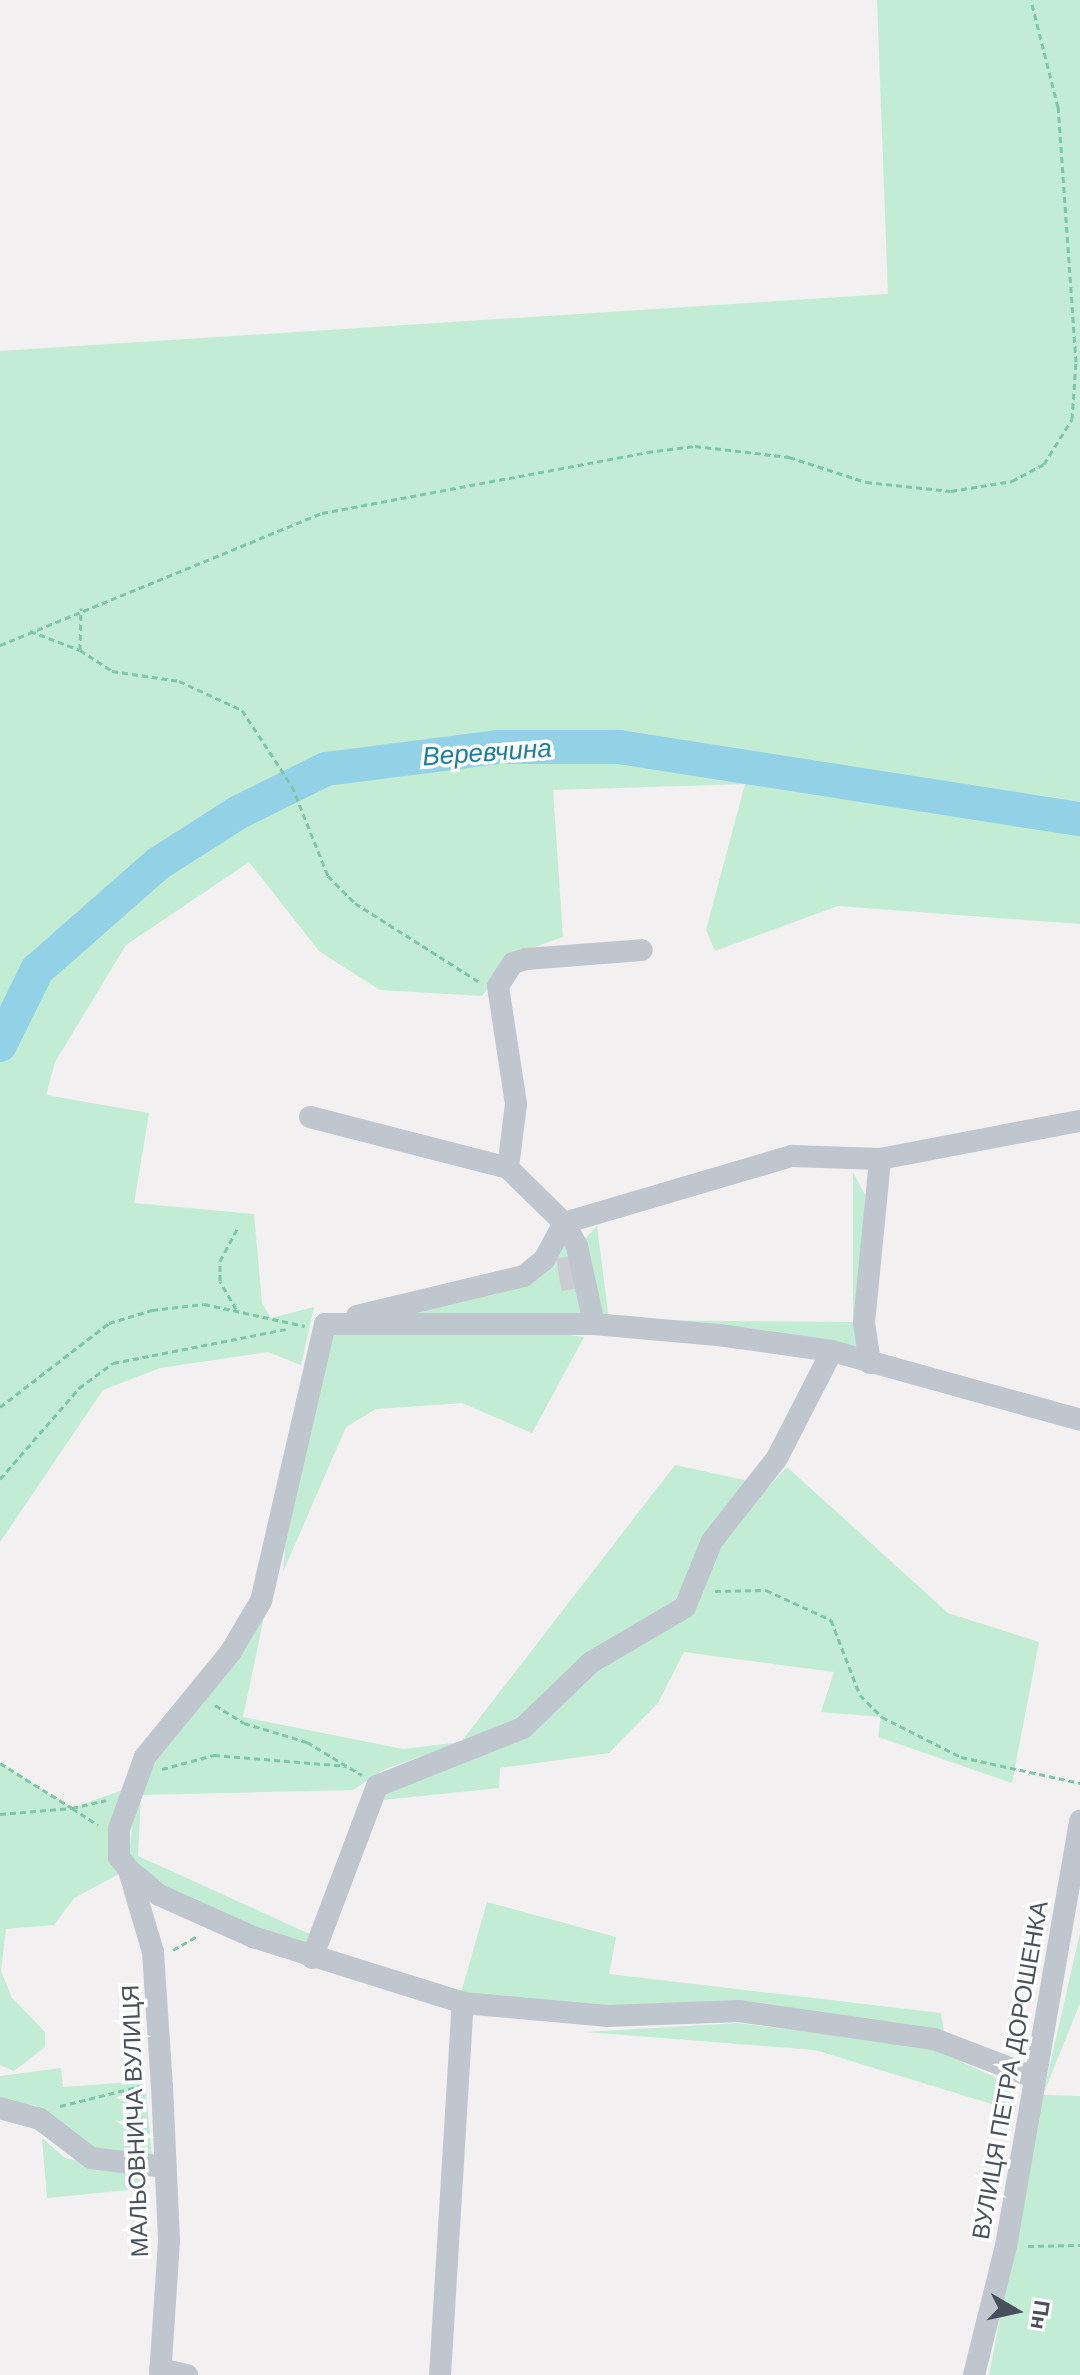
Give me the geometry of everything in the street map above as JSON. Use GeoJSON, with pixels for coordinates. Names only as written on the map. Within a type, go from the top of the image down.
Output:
{"type":"FeatureCollection","features":[{"type":"Feature","properties":{"kind":"street"},"geometry":{"type":"LineString","coordinates":[[508,1168],[516,1104],[498,995],[513,963],[642,950]]}},
{"type":"Feature","properties":{"kind":"street"},"geometry":{"type":"LineString","coordinates":[[310,1117],[508,1168],[564,1223],[577,1246],[594,1324]]}},
{"type":"Feature","properties":{"kind":"street"},"geometry":{"type":"LineString","coordinates":[[325,1324],[524,1276],[544,1260],[564,1223],[792,1156],[880,1159],[1080,1121]]}},
{"type":"Feature","properties":{"kind":"street"},"geometry":{"type":"LineString","coordinates":[[870,1363],[864,1323],[880,1159]]}},
{"type":"Feature","properties":{"kind":"street"},"geometry":{"type":"LineString","coordinates":[[325,1324],[594,1324],[832,1351],[1080,1420]]}},
{"type":"Feature","properties":{"kind":"street"},"geometry":{"type":"LineString","coordinates":[[325,1324],[282,1496],[274,1564],[261,1601],[198,1694],[145,1757],[132,1785],[124,1863],[159,1895],[312,1958],[463,2003],[608,2016],[739,2011],[934,2039],[1033,2077]]}},
{"type":"Feature","properties":{"kind":"street"},"geometry":{"type":"LineString","coordinates":[[312,1958],[377,1786],[523,1728],[590,1663],[672,1617],[691,1591],[712,1541],[777,1458],[832,1351]]}},
{"type":"Feature","properties":{"kind":"street","name":"ВУЛИЦЯ ПЕТРА ДОРОШЕНКА"},"geometry":{"type":"LineString","coordinates":[[974,2375],[1006,2246],[1080,1820]]}},
{"type":"Feature","properties":{"kind":"street","name":"МАЛЬОВНИЧА ВУЛИЦЯ"},"geometry":{"type":"LineString","coordinates":[[124,1863],[155,1976],[169,2241],[160,2372]]}},
{"type":"Feature","properties":{"kind":"street"},"geometry":{"type":"LineString","coordinates":[[440,2375],[463,2003]]}},
{"type":"Feature","properties":{"kind":"street"},"geometry":{"type":"LineString","coordinates":[[11,2109],[75,2151],[165,2167]]}},
{"type":"Feature","properties":{"kind":"street"},"geometry":{"type":"LineString","coordinates":[[160,2372],[187,2375]]}},
{"type":"Feature","properties":{"kind":"path"},"geometry":{"type":"LineString","coordinates":[[0,645],[81,607],[322,513],[647,452],[695,446],[789,457],[866,482],[951,491],[1012,481],[1044,464],[1072,419],[1076,362],[1058,107],[1031,0]]}},
{"type":"Feature","properties":{"kind":"path"},"geometry":{"type":"LineString","coordinates":[[80,650],[81,607]]}},
{"type":"Feature","properties":{"kind":"path"},"geometry":{"type":"LineString","coordinates":[[30,631],[80,650],[112,671],[179,681],[242,710],[292,786],[328,876],[355,903],[498,995]]}},
{"type":"Feature","properties":{"kind":"path"},"geometry":{"type":"LineString","coordinates":[[236,1309],[220,1281],[220,1261],[238,1227]]}},
{"type":"Feature","properties":{"kind":"path"},"geometry":{"type":"LineString","coordinates":[[0,1407],[109,1323],[204,1304],[236,1309],[289,1328]]}},
{"type":"Feature","properties":{"kind":"path"},"geometry":{"type":"LineString","coordinates":[[0,1479],[79,1388],[113,1363],[289,1328],[325,1324]]}},
{"type":"Feature","properties":{"kind":"path"},"geometry":{"type":"LineString","coordinates":[[691,1591],[766,1590],[831,1620],[860,1695],[882,1717],[961,1757],[1080,1783]]}},
{"type":"Feature","properties":{"kind":"path"},"geometry":{"type":"LineString","coordinates":[[198,1694],[244,1723],[307,1742],[377,1786]]}},
{"type":"Feature","properties":{"kind":"path"},"geometry":{"type":"LineString","coordinates":[[0,1814],[101,1803],[188,1757],[347,1766]]}},
{"type":"Feature","properties":{"kind":"path"},"geometry":{"type":"LineString","coordinates":[[0,1763],[72,1808]]}},
{"type":"Feature","properties":{"kind":"path"},"geometry":{"type":"LineString","coordinates":[[155,1976],[177,1945],[212,1936]]}},
{"type":"Feature","properties":{"kind":"path"},"geometry":{"type":"LineString","coordinates":[[11,2109],[90,2102],[161,2074]]}},
{"type":"Feature","properties":{"kind":"path"},"geometry":{"type":"LineString","coordinates":[[1006,2246],[1080,2245]]}},
{"type":"Feature","properties":{"kind":"green space"},"geometry":{"type":"Polygon","coordinates":[[[877,0],[1080,0],[1080,924],[838,906],[715,951],[706,930],[745,784],[553,790],[563,937],[509,956],[482,996],[380,990],[319,951],[249,862],[126,945],[55,1062],[46,1095],[149,1113],[134,1203],[254,1214],[262,1303],[271,1318],[314,1307],[301,1365],[268,1352],[160,1368],[103,1390],[0,1542],[0,351],[888,294],[877,0]]]}},
{"type":"Feature","properties":{"kind":"green space"},"geometry":{"type":"Polygon","coordinates":[[[853,1172],[865,1195],[858,1326],[864,1355],[815,1342],[609,1320],[853,1322],[853,1172]]]}},
{"type":"Feature","properties":{"kind":"green space"},"geometry":{"type":"Polygon","coordinates":[[[597,1226],[609,1320],[599,1316],[581,1243],[597,1226]]]}},
{"type":"Feature","properties":{"kind":"green space"},"geometry":{"type":"Polygon","coordinates":[[[564,1232],[591,1320],[353,1320],[521,1282],[564,1232]]]}},
{"type":"Feature","properties":{"kind":"green space"},"geometry":{"type":"Polygon","coordinates":[[[327,1330],[584,1337],[532,1433],[462,1403],[376,1409],[346,1427],[283,1572],[290,1490],[327,1330]]]}},
{"type":"Feature","properties":{"kind":"green space"},"geometry":{"type":"Polygon","coordinates":[[[675,1465],[749,1481],[710,1532],[668,1614],[615,1636],[521,1722],[385,1769],[353,1790],[141,1795],[138,1856],[312,1935],[308,1946],[293,1947],[164,1890],[129,1859],[135,1794],[151,1763],[265,1612],[243,1717],[403,1749],[461,1742],[675,1465]]]}},
{"type":"Feature","properties":{"kind":"green space"},"geometry":{"type":"Polygon","coordinates":[[[787,1467],[948,1613],[1039,1642],[1012,1783],[878,1737],[881,1717],[821,1712],[834,1672],[684,1652],[658,1703],[609,1753],[500,1768],[499,1788],[383,1800],[386,1792],[526,1736],[602,1660],[683,1617],[725,1534],[787,1467]]]}},
{"type":"Feature","properties":{"kind":"green space"},"geometry":{"type":"Polygon","coordinates":[[[0,1763],[72,1808],[126,1789],[119,1874],[74,1898],[54,1925],[6,1929],[1,1971],[12,1998],[45,2032],[45,2047],[14,2071],[0,2065],[0,1763]]]}},
{"type":"Feature","properties":{"kind":"green space"},"geometry":{"type":"Polygon","coordinates":[[[487,1902],[616,1937],[609,1974],[941,2013],[944,2032],[461,1993],[487,1902]]]}},
{"type":"Feature","properties":{"kind":"green space"},"geometry":{"type":"Polygon","coordinates":[[[1080,1933],[1080,2003],[1043,2095],[1080,1933]]]}},
{"type":"Feature","properties":{"kind":"green space"},"geometry":{"type":"Polygon","coordinates":[[[738,2023],[929,2047],[1012,2085],[1008,2109],[815,2050],[586,2032],[738,2023]]]}},
{"type":"Feature","properties":{"kind":"green space"},"geometry":{"type":"Polygon","coordinates":[[[61,2068],[63,2087],[145,2081],[152,2156],[100,2153],[35,2105],[0,2101],[0,2076],[61,2068]]]}},
{"type":"Feature","properties":{"kind":"green space"},"geometry":{"type":"Polygon","coordinates":[[[1043,2095],[1080,2096],[1080,2375],[989,2375],[1043,2095]]]}},
{"type":"Feature","properties":{"kind":"green space"},"geometry":{"type":"Polygon","coordinates":[[[42,2138],[65,2158],[145,2176],[149,2188],[47,2198],[42,2138]]]}},
{"type":"Feature","properties":{"kind":"building"},"geometry":{"type":"Polygon","coordinates":[[[572,1256],[577,1289],[561,1291],[556,1259],[572,1256]]]}},
{"type":"Feature","properties":{"kind":"waterway","name":"Веревчина"},"geometry":{"type":"LineString","coordinates":[[0,1045],[37,970],[159,863],[239,812],[326,769],[498,747],[619,747],[1080,819]]}}]}
